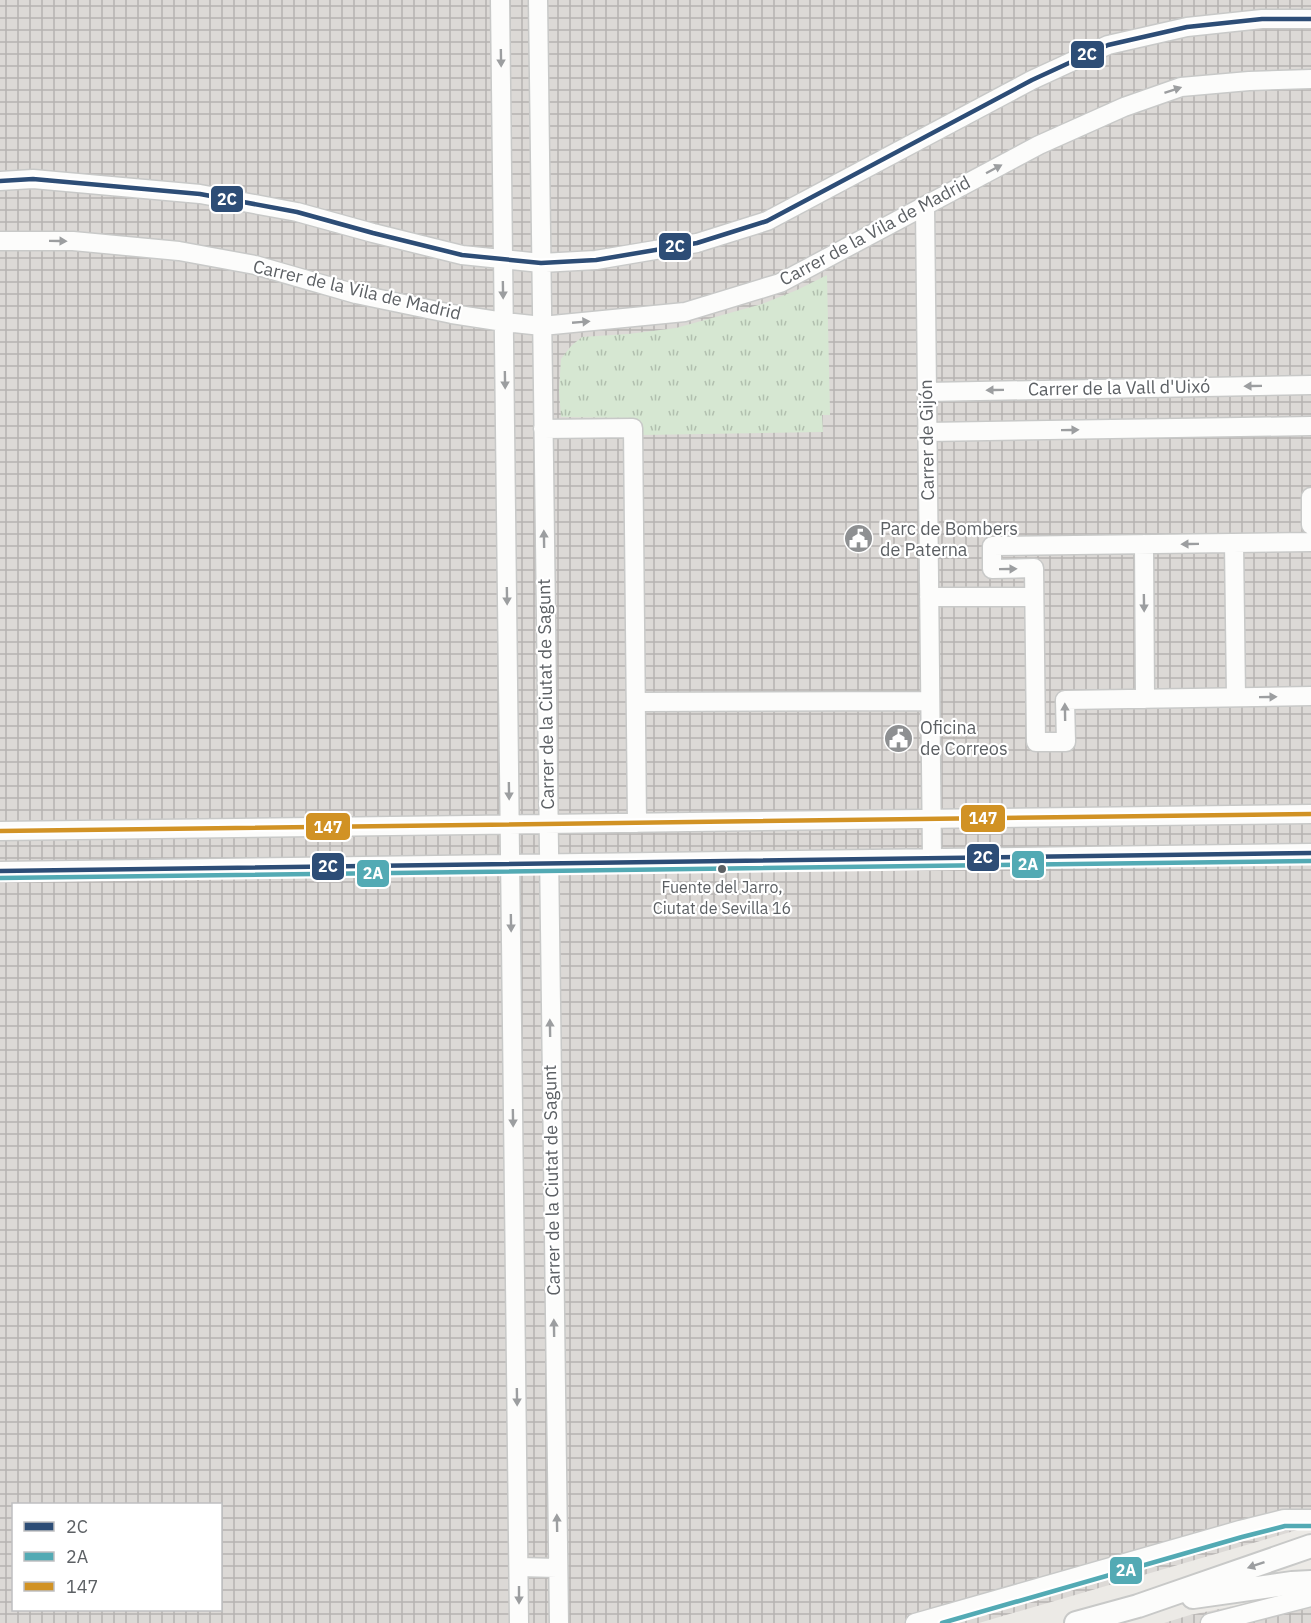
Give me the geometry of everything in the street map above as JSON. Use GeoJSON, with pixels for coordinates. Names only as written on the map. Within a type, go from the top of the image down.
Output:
{"type":"FeatureCollection","features":[{"type":"Feature","properties":{"kind":"street","name":"Carrer de la Ciutat de Sagunt"},"geometry":{"type":"LineString","coordinates":[[500,0],[519,1623]]}},
{"type":"Feature","properties":{"kind":"street","name":"Carrer de la Ciutat de Sagunt"},"geometry":{"type":"LineString","coordinates":[[538,0],[558,1623]]}},
{"type":"Feature","properties":{"kind":"street"},"geometry":{"type":"LineString","coordinates":[[0,181],[33,179],[200,194],[297,212],[373,234],[462,255],[541,263],[596,260],[697,243],[767,221],[1032,80],[1107,45],[1187,27],[1262,19],[1311,19]]}},
{"type":"Feature","properties":{"kind":"street","name":"Carrer de la Vila de Madrid"},"geometry":{"type":"LineString","coordinates":[[0,241],[74,242],[179,251],[255,265],[356,294],[452,314],[542,326],[685,312],[780,283],[1039,145],[1124,106],[1181,87],[1249,81],[1311,79]]}},
{"type":"Feature","properties":{"kind":"street","name":"Carrer de Gijón"},"geometry":{"type":"LineString","coordinates":[[924,206],[932,858]]}},
{"type":"Feature","properties":{"kind":"street","name":"Carrer de la Vall d'Uixó"},"geometry":{"type":"LineString","coordinates":[[927,392],[1311,385]]}},
{"type":"Feature","properties":{"kind":"street"},"geometry":{"type":"LineString","coordinates":[[927,432],[1311,426]]}},
{"type":"Feature","properties":{"kind":"street"},"geometry":{"type":"LineString","coordinates":[[543,429],[633,428],[637,822]]}},
{"type":"Feature","properties":{"kind":"street"},"geometry":{"type":"LineString","coordinates":[[1311,497],[1311,525]]}},
{"type":"Feature","properties":{"kind":"street"},"geometry":{"type":"LineString","coordinates":[[1311,542],[992,546],[992,569],[1034,568],[1036,742],[1065,742],[1065,700],[1311,696]]}},
{"type":"Feature","properties":{"kind":"street"},"geometry":{"type":"LineString","coordinates":[[1234,543],[1236,697]]}},
{"type":"Feature","properties":{"kind":"street"},"geometry":{"type":"LineString","coordinates":[[1144,544],[1145,699]]}},
{"type":"Feature","properties":{"kind":"street"},"geometry":{"type":"LineString","coordinates":[[929,597],[1035,597]]}},
{"type":"Feature","properties":{"kind":"street"},"geometry":{"type":"LineString","coordinates":[[636,702],[930,701]]}},
{"type":"Feature","properties":{"kind":"street"},"geometry":{"type":"LineString","coordinates":[[0,831],[1311,814]]}},
{"type":"Feature","properties":{"kind":"street"},"geometry":{"type":"LineString","coordinates":[[0,871],[1311,853]]}},
{"type":"Feature","properties":{"kind":"street"},"geometry":{"type":"LineString","coordinates":[[915,1623],[1240,1530],[1284,1519],[1311,1519]]}},
{"type":"Feature","properties":{"kind":"street"},"geometry":{"type":"LineString","coordinates":[[1076,1623],[1138,1606],[1311,1546]]}},
{"type":"Feature","properties":{"kind":"street"},"geometry":{"type":"LineString","coordinates":[[519,1567],[557,1568]]}},
{"type":"Feature","properties":{"kind":"street"},"geometry":{"type":"LineString","coordinates":[[1138,1606],[1311,1582]]}},
{"type":"Feature","properties":{"kind":"street"},"geometry":{"type":"LineString","coordinates":[[1210,1623],[1311,1597]]}},
{"type":"Feature","properties":{"kind":"shaded area"},"geometry":{"type":"Polygon","coordinates":[[[0,0],[1311,0],[1311,1526],[979,1623],[0,1623],[0,0]]]}},
{"type":"Feature","properties":{"kind":"shaded area"},"geometry":{"type":"Polygon","coordinates":[[[1249,1603],[1311,1605],[1311,1623],[1164,1623],[1190,1615],[1249,1603]]]}},
{"type":"Feature","properties":{"kind":"green space"},"geometry":{"type":"Polygon","coordinates":[[[827,275],[830,415],[822,415],[823,432],[643,435],[642,426],[634,418],[561,417],[559,391],[561,359],[582,337],[676,328],[762,304],[827,275]]]}},
{"type":"Feature","properties":{"kind":"transit line","name":"2C"},"geometry":{"type":"LineString","coordinates":[[0,181],[33,179],[200,194],[297,212],[462,255],[541,263],[596,260],[697,243],[767,221],[1032,80],[1108,45],[1187,27],[1262,19],[1311,19]]}},
{"type":"Feature","properties":{"kind":"transit line","name":"147"},"geometry":{"type":"LineString","coordinates":[[0,831],[1311,814]]}},
{"type":"Feature","properties":{"kind":"transit line","name":"2C"},"geometry":{"type":"LineString","coordinates":[[0,871],[1311,853]]}},
{"type":"Feature","properties":{"kind":"transit line","name":"2A"},"geometry":{"type":"LineString","coordinates":[[0,878],[1311,861]]}},
{"type":"Feature","properties":{"kind":"transit line","name":"2A"},"geometry":{"type":"LineString","coordinates":[[942,1623],[1242,1537],[1285,1526],[1311,1526]]}},
{"type":"Feature","properties":{"kind":"place","name":"Parc de Bombers de Paterna"},"geometry":{"type":"Point","coordinates":[859,539]}},
{"type":"Feature","properties":{"kind":"place","name":"Oficina de Correos"},"geometry":{"type":"Point","coordinates":[899,738]}},
{"type":"Feature","properties":{"kind":"place","name":"Fuente del Jarro, Ciutat de Sevilla 16"},"geometry":{"type":"Point","coordinates":[722,869]}}]}
